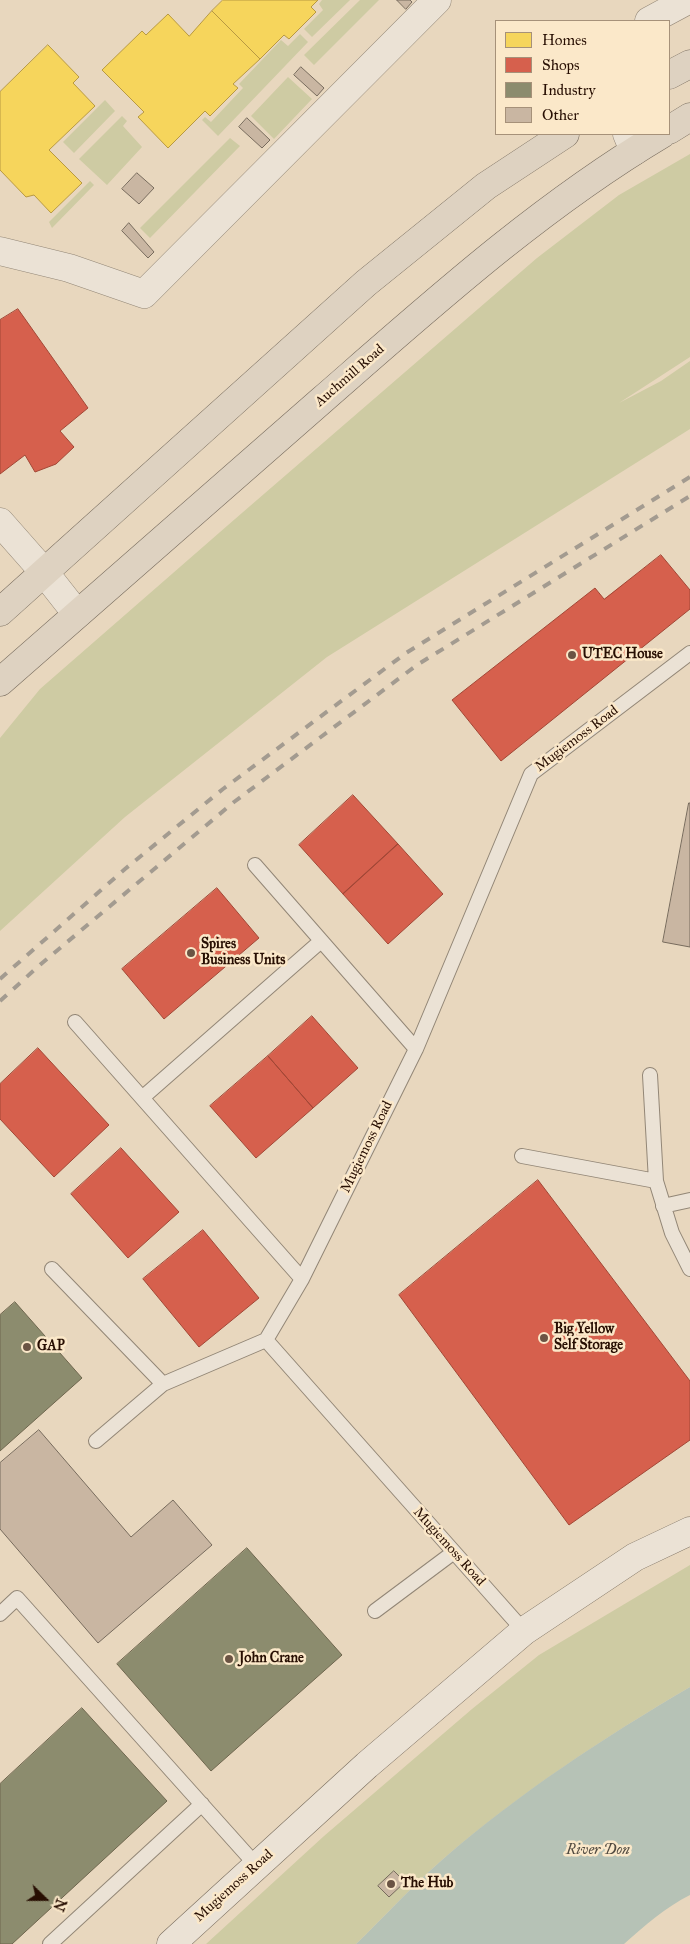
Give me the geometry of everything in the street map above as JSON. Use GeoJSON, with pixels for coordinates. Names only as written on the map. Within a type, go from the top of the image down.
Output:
{"type":"FeatureCollection","features":[{"type":"Feature","properties":{"kind":"main road"},"geometry":{"type":"LineString","coordinates":[[670,74],[690,64]]}},
{"type":"Feature","properties":{"kind":"main road"},"geometry":{"type":"LineString","coordinates":[[670,129],[690,117]]}},
{"type":"Feature","properties":{"kind":"main road"},"geometry":{"type":"LineString","coordinates":[[0,612],[366,282],[486,186],[563,135]]}},
{"type":"Feature","properties":{"kind":"main road","name":"Auchmill Road"},"geometry":{"type":"LineString","coordinates":[[0,682],[502,245],[578,189],[630,142],[658,135]]}},
{"type":"Feature","properties":{"kind":"street"},"geometry":{"type":"LineString","coordinates":[[0,251],[69,268],[144,294],[437,0]]}},
{"type":"Feature","properties":{"kind":"street"},"geometry":{"type":"LineString","coordinates":[[651,20],[688,0]]}},
{"type":"Feature","properties":{"kind":"street"},"geometry":{"type":"LineString","coordinates":[[0,522],[44,572],[77,614]]}},
{"type":"Feature","properties":{"kind":"street","name":"Mugiemoss Road"},"geometry":{"type":"LineString","coordinates":[[171,1944],[366,1765],[524,1631],[635,1557],[690,1532]]}},
{"type":"Feature","properties":{"kind":"lane","name":"Mugiemoss Road"},"geometry":{"type":"LineString","coordinates":[[524,1631],[266,1340],[302,1279],[416,1050],[531,774],[690,653]]}},
{"type":"Feature","properties":{"kind":"lane"},"geometry":{"type":"LineString","coordinates":[[255,865],[416,1050]]}},
{"type":"Feature","properties":{"kind":"lane"},"geometry":{"type":"LineString","coordinates":[[142,1098],[321,941]]}},
{"type":"Feature","properties":{"kind":"lane"},"geometry":{"type":"LineString","coordinates":[[75,1022],[302,1279]]}},
{"type":"Feature","properties":{"kind":"lane"},"geometry":{"type":"LineString","coordinates":[[650,1075],[656,1181],[672,1233],[690,1269]]}},
{"type":"Feature","properties":{"kind":"lane"},"geometry":{"type":"LineString","coordinates":[[522,1156],[656,1181]]}},
{"type":"Feature","properties":{"kind":"lane"},"geometry":{"type":"LineString","coordinates":[[663,1206],[690,1200]]}},
{"type":"Feature","properties":{"kind":"lane"},"geometry":{"type":"LineString","coordinates":[[52,1270],[163,1384]]}},
{"type":"Feature","properties":{"kind":"lane"},"geometry":{"type":"LineString","coordinates":[[96,1441],[163,1384],[266,1340]]}},
{"type":"Feature","properties":{"kind":"lane"},"geometry":{"type":"LineString","coordinates":[[375,1610],[454,1552]]}},
{"type":"Feature","properties":{"kind":"lane"},"geometry":{"type":"LineString","coordinates":[[0,1614],[17,1598],[256,1865]]}},
{"type":"Feature","properties":{"kind":"lane"},"geometry":{"type":"LineString","coordinates":[[50,1944],[202,1804]]}},
{"type":"Feature","properties":{"kind":"shaded area"},"geometry":{"type":"Polygon","coordinates":[[[322,0],[350,0],[312,37],[304,29],[323,10],[319,4],[322,0]]]}},
{"type":"Feature","properties":{"kind":"shaded area"},"geometry":{"type":"Polygon","coordinates":[[[360,0],[379,0],[314,65],[304,55],[360,0]]]}},
{"type":"Feature","properties":{"kind":"shaded area"},"geometry":{"type":"Polygon","coordinates":[[[300,34],[308,42],[218,136],[202,120],[205,117],[211,122],[243,88],[239,84],[281,40],[288,46],[300,34]]]}},
{"type":"Feature","properties":{"kind":"shaded area"},"geometry":{"type":"Polygon","coordinates":[[[288,77],[312,99],[274,139],[251,116],[288,77]]]}},
{"type":"Feature","properties":{"kind":"shaded area"},"geometry":{"type":"Polygon","coordinates":[[[105,100],[115,111],[74,153],[63,142],[105,100]]]}},
{"type":"Feature","properties":{"kind":"shaded area"},"geometry":{"type":"Polygon","coordinates":[[[122,116],[127,121],[123,126],[142,147],[107,185],[79,159],[122,116]]]}},
{"type":"Feature","properties":{"kind":"shaded area"},"geometry":{"type":"Polygon","coordinates":[[[230,138],[240,146],[150,238],[140,228],[230,138]]]}},
{"type":"Feature","properties":{"kind":"shaded area"},"geometry":{"type":"Polygon","coordinates":[[[690,154],[690,357],[619,403],[661,381],[690,361],[690,429],[327,657],[125,817],[0,931],[0,738],[40,689],[537,258],[619,195],[690,154]]]}},
{"type":"Feature","properties":{"kind":"shaded area"},"geometry":{"type":"Polygon","coordinates":[[[90,181],[94,185],[52,228],[49,222],[90,181]]]}},
{"type":"Feature","properties":{"kind":"shaded area"},"geometry":{"type":"Polygon","coordinates":[[[690,1565],[690,1687],[594,1746],[502,1811],[432,1869],[356,1944],[206,1944],[324,1836],[472,1709],[539,1655],[690,1565]]]}},
{"type":"Feature","properties":{"kind":"water","name":"River Don"},"geometry":{"type":"Polygon","coordinates":[[[690,1687],[690,1895],[664,1911],[624,1944],[356,1944],[432,1869],[501,1811],[594,1746],[690,1687]]]}},
{"type":"Feature","properties":{"kind":"building: Homes"},"geometry":{"type":"Polygon","coordinates":[[[223,0],[318,0],[311,7],[316,12],[289,39],[284,35],[260,59],[212,11],[223,0]]]}},
{"type":"Feature","properties":{"kind":"building: Homes"},"geometry":{"type":"Polygon","coordinates":[[[212,11],[260,59],[233,84],[238,88],[210,116],[205,111],[168,148],[138,117],[144,112],[102,70],[142,31],[146,35],[168,14],[189,36],[212,11]]]}},
{"type":"Feature","properties":{"kind":"building: Homes"},"geometry":{"type":"Polygon","coordinates":[[[48,45],[79,77],[73,83],[95,106],[49,150],[82,183],[51,213],[34,195],[26,197],[0,170],[0,92],[48,45]]]}},
{"type":"Feature","properties":{"kind":"building: Shops"},"geometry":{"type":"Polygon","coordinates":[[[18,309],[88,408],[60,431],[74,447],[56,464],[35,472],[25,455],[0,474],[0,320],[18,309]]]}},
{"type":"Feature","properties":{"kind":"building: Shops","name":"UTEC House"},"geometry":{"type":"Polygon","coordinates":[[[661,555],[690,590],[690,609],[501,761],[452,700],[595,588],[604,599],[661,555]]]}},
{"type":"Feature","properties":{"kind":"building: Shops"},"geometry":{"type":"Polygon","coordinates":[[[353,795],[398,844],[343,894],[299,845],[353,795]]]}},
{"type":"Feature","properties":{"kind":"building: Shops"},"geometry":{"type":"Polygon","coordinates":[[[398,844],[443,894],[388,944],[343,894],[398,844]]]}},
{"type":"Feature","properties":{"kind":"building: Shops","name":"Spires Business Units"},"geometry":{"type":"Polygon","coordinates":[[[217,888],[259,938],[164,1019],[122,969],[217,888]]]}},
{"type":"Feature","properties":{"kind":"building: Shops"},"geometry":{"type":"Polygon","coordinates":[[[312,1016],[358,1068],[313,1108],[268,1056],[312,1016]]]}},
{"type":"Feature","properties":{"kind":"building: Shops"},"geometry":{"type":"Polygon","coordinates":[[[38,1048],[109,1125],[54,1177],[0,1119],[0,1084],[38,1048]]]}},
{"type":"Feature","properties":{"kind":"building: Shops"},"geometry":{"type":"Polygon","coordinates":[[[268,1056],[313,1108],[256,1158],[210,1106],[268,1056]]]}},
{"type":"Feature","properties":{"kind":"building: Shops"},"geometry":{"type":"Polygon","coordinates":[[[121,1148],[179,1212],[128,1258],[71,1194],[121,1148]]]}},
{"type":"Feature","properties":{"kind":"building: Shops","name":"Big Yellow Self Storage"},"geometry":{"type":"Polygon","coordinates":[[[538,1180],[690,1381],[690,1440],[569,1525],[399,1295],[538,1180]]]}},
{"type":"Feature","properties":{"kind":"building: Shops"},"geometry":{"type":"Polygon","coordinates":[[[203,1230],[259,1298],[199,1347],[143,1279],[203,1230]]]}},
{"type":"Feature","properties":{"kind":"building: Industry","name":"GAP"},"geometry":{"type":"Polygon","coordinates":[[[15,1302],[82,1378],[0,1451],[0,1315],[15,1302]]]}},
{"type":"Feature","properties":{"kind":"building: Industry","name":"John Crane"},"geometry":{"type":"Polygon","coordinates":[[[247,1548],[342,1655],[211,1771],[117,1664],[247,1548]]]}},
{"type":"Feature","properties":{"kind":"building: Industry"},"geometry":{"type":"Polygon","coordinates":[[[82,1708],[167,1801],[12,1944],[0,1944],[0,1784],[82,1708]]]}},
{"type":"Feature","properties":{"kind":"building: Other"},"geometry":{"type":"Polygon","coordinates":[[[397,0],[410,0],[412,2],[406,9],[397,0]]]}},
{"type":"Feature","properties":{"kind":"building: Other"},"geometry":{"type":"Polygon","coordinates":[[[301,67],[324,88],[317,96],[294,75],[301,67]]]}},
{"type":"Feature","properties":{"kind":"building: Other"},"geometry":{"type":"Polygon","coordinates":[[[247,118],[270,140],[262,148],[239,127],[247,118]]]}},
{"type":"Feature","properties":{"kind":"building: Other"},"geometry":{"type":"Polygon","coordinates":[[[137,173],[154,188],[139,204],[122,189],[137,173]]]}},
{"type":"Feature","properties":{"kind":"building: Other"},"geometry":{"type":"Polygon","coordinates":[[[129,223],[154,252],[148,258],[122,231],[129,223]]]}},
{"type":"Feature","properties":{"kind":"building: Other"},"geometry":{"type":"Polygon","coordinates":[[[690,803],[690,947],[663,942],[690,803]]]}},
{"type":"Feature","properties":{"kind":"building: Other"},"geometry":{"type":"Polygon","coordinates":[[[39,1430],[131,1537],[173,1500],[212,1545],[98,1643],[0,1529],[0,1463],[39,1430]]]}},
{"type":"Feature","properties":{"kind":"building: Other","name":"The Hub"},"geometry":{"type":"Polygon","coordinates":[[[394,1871],[405,1882],[389,1897],[378,1886],[394,1871]]]}},
{"type":"Feature","properties":{"kind":"railway"},"geometry":{"type":"LineString","coordinates":[[0,979],[125,869],[223,789],[406,653],[690,477]]}},
{"type":"Feature","properties":{"kind":"railway"},"geometry":{"type":"LineString","coordinates":[[0,1001],[41,964],[234,802],[417,665],[690,496]]}},
{"type":"Feature","properties":{"kind":"place","name":"UTEC House"},"geometry":{"type":"Point","coordinates":[572,655]}},
{"type":"Feature","properties":{"kind":"place","name":"Spires Business Units"},"geometry":{"type":"Point","coordinates":[191,953]}},
{"type":"Feature","properties":{"kind":"place","name":"Big Yellow Self Storage"},"geometry":{"type":"Point","coordinates":[544,1338]}},
{"type":"Feature","properties":{"kind":"place","name":"GAP"},"geometry":{"type":"Point","coordinates":[27,1347]}},
{"type":"Feature","properties":{"kind":"place","name":"John Crane"},"geometry":{"type":"Point","coordinates":[229,1659]}},
{"type":"Feature","properties":{"kind":"place","name":"The Hub"},"geometry":{"type":"Point","coordinates":[391,1884]}}]}
